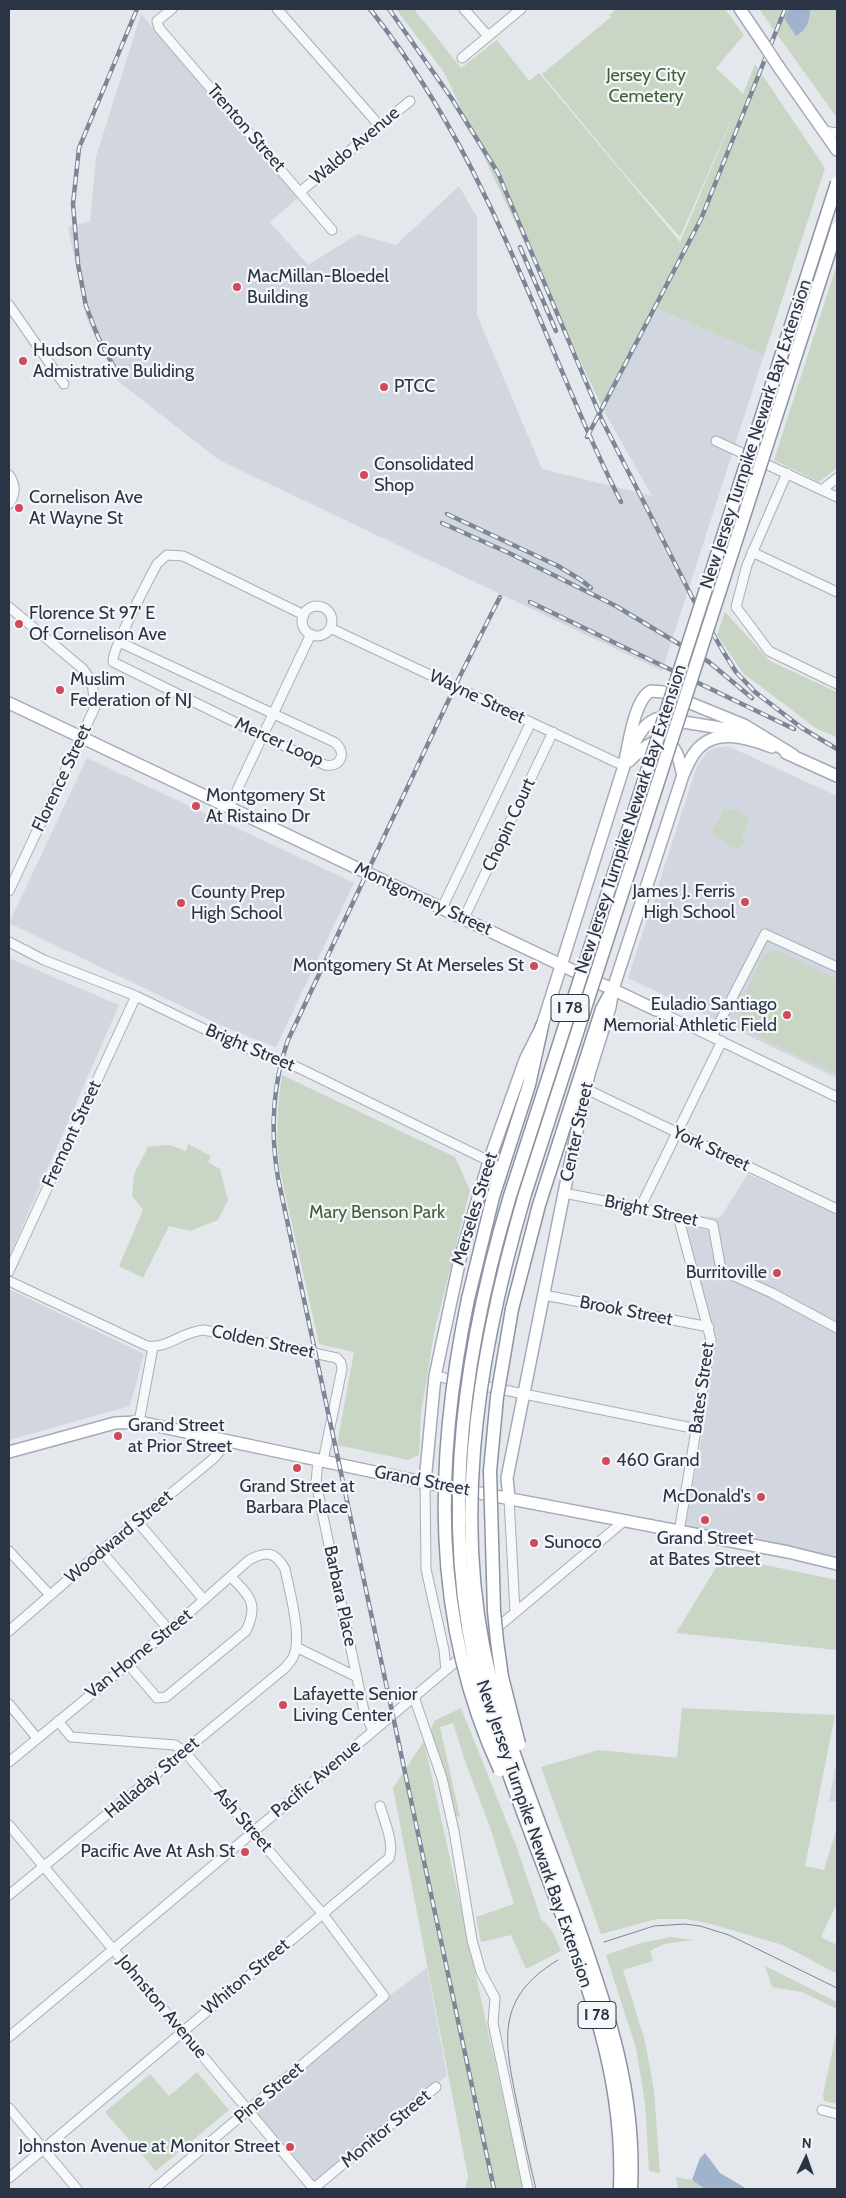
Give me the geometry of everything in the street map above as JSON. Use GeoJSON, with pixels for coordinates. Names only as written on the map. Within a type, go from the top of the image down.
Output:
{"type":"FeatureCollection","features":[{"type":"Feature","properties":{"kind":"highway","name":"New Jersey Turnpike Newark Bay Extension"},"geometry":{"type":"LineString","coordinates":[[620,2189],[620,2132],[608,2055],[591,1998],[481,1690],[468,1629],[462,1588],[458,1484],[462,1429],[475,1340],[492,1260],[510,1196],[837,183]]}},
{"type":"Feature","properties":{"kind":"highway","name":"New Jersey Turnpike Newark Bay Extension"},"geometry":{"type":"LineString","coordinates":[[631,2189],[630,2118],[620,2059],[604,2002],[498,1704],[486,1661],[476,1603],[471,1544],[476,1426],[487,1348],[506,1261],[528,1185],[837,228]]}},
{"type":"Feature","properties":{"kind":"highway"},"geometry":{"type":"LineString","coordinates":[[558,1871],[510,1713],[502,1677],[494,1611],[490,1471],[499,1381],[512,1309],[554,1157],[602,1009],[613,988]]}},
{"type":"Feature","properties":{"kind":"highway"},"geometry":{"type":"LineString","coordinates":[[537,1849],[495,1759],[474,1701],[456,1630],[448,1588],[443,1514],[452,1385],[468,1299],[498,1182],[529,1085],[542,1026]]}},
{"type":"Feature","properties":{"kind":"highway"},"geometry":{"type":"LineString","coordinates":[[489,1161],[494,1166],[498,1182]]}},
{"type":"Feature","properties":{"kind":"main road"},"geometry":{"type":"LineString","coordinates":[[740,9],[837,150]]}},
{"type":"Feature","properties":{"kind":"main road"},"geometry":{"type":"LineString","coordinates":[[624,766],[638,708],[643,698],[651,691],[663,692],[736,721],[794,755],[837,776]]}},
{"type":"Feature","properties":{"kind":"main road","name":"Montgomery Street"},"geometry":{"type":"LineString","coordinates":[[9,703],[656,1010]]}},
{"type":"Feature","properties":{"kind":"main road"},"geometry":{"type":"LineString","coordinates":[[624,766],[640,733],[647,724],[659,718],[737,730],[777,744]]}},
{"type":"Feature","properties":{"kind":"main road","name":"Center Street"},"geometry":{"type":"LineString","coordinates":[[509,1498],[507,1478],[586,1089],[610,1007],[613,988],[683,775],[695,751],[706,742],[718,737],[733,736],[750,739],[794,755]]}},
{"type":"Feature","properties":{"kind":"main road"},"geometry":{"type":"LineString","coordinates":[[624,766],[648,744],[660,741],[668,744],[676,751],[683,775]]}},
{"type":"Feature","properties":{"kind":"main road","name":"Merseles Street"},"geometry":{"type":"LineString","coordinates":[[425,1482],[434,1376],[460,1259],[489,1161],[519,1077],[542,1026],[624,766]]}},
{"type":"Feature","properties":{"kind":"main road","name":"Grand Street"},"geometry":{"type":"LineString","coordinates":[[9,1452],[115,1424],[139,1422],[425,1482],[624,1520],[837,1564]]}},
{"type":"Feature","properties":{"kind":"street","name":"Trenton Street"},"geometry":{"type":"LineString","coordinates":[[172,9],[157,20],[159,28],[301,191],[332,230]]}},
{"type":"Feature","properties":{"kind":"street"},"geometry":{"type":"LineString","coordinates":[[278,9],[379,125]]}},
{"type":"Feature","properties":{"kind":"street"},"geometry":{"type":"LineString","coordinates":[[464,9],[488,36]]}},
{"type":"Feature","properties":{"kind":"street"},"geometry":{"type":"LineString","coordinates":[[462,58],[521,9]]}},
{"type":"Feature","properties":{"kind":"street","name":"Waldo Avenue"},"geometry":{"type":"LineString","coordinates":[[301,191],[410,101]]}},
{"type":"Feature","properties":{"kind":"street"},"geometry":{"type":"LineString","coordinates":[[824,131],[837,132]]}},
{"type":"Feature","properties":{"kind":"street"},"geometry":{"type":"LineString","coordinates":[[9,305],[64,384]]}},
{"type":"Feature","properties":{"kind":"street"},"geometry":{"type":"LineString","coordinates":[[716,441],[837,497]]}},
{"type":"Feature","properties":{"kind":"street"},"geometry":{"type":"LineString","coordinates":[[787,474],[746,565],[736,607],[769,651],[837,684]]}},
{"type":"Feature","properties":{"kind":"street"},"geometry":{"type":"LineString","coordinates":[[9,475],[14,484],[14,495],[9,504]]}},
{"type":"Feature","properties":{"kind":"street"},"geometry":{"type":"LineString","coordinates":[[822,490],[837,478]]}},
{"type":"Feature","properties":{"kind":"street"},"geometry":{"type":"LineString","coordinates":[[752,552],[837,592]]}},
{"type":"Feature","properties":{"kind":"street","name":"Mercer Loop"},"geometry":{"type":"LineString","coordinates":[[119,642],[337,744],[342,751],[341,758],[334,765],[325,765],[112,662],[119,642],[156,564],[167,555],[183,556],[304,615]]}},
{"type":"Feature","properties":{"kind":"street","name":"Florence Street"},"geometry":{"type":"LineString","coordinates":[[9,607],[83,669],[92,682],[95,707],[9,891]]}},
{"type":"Feature","properties":{"kind":"street"},"geometry":{"type":"LineString","coordinates":[[311,608],[323,608],[331,617],[330,628],[323,634],[311,634],[305,630],[303,624],[304,615],[311,608]]}},
{"type":"Feature","properties":{"kind":"street","name":"Wayne Street"},"geometry":{"type":"LineString","coordinates":[[330,628],[624,766]]}},
{"type":"Feature","properties":{"kind":"street"},"geometry":{"type":"LineString","coordinates":[[229,807],[311,634]]}},
{"type":"Feature","properties":{"kind":"street","name":"Chopin Court"},"geometry":{"type":"LineString","coordinates":[[442,908],[531,722]]}},
{"type":"Feature","properties":{"kind":"street","name":"Chopin Court"},"geometry":{"type":"LineString","coordinates":[[464,918],[553,732]]}},
{"type":"Feature","properties":{"kind":"street"},"geometry":{"type":"LineString","coordinates":[[712,1037],[765,934],[837,967]]}},
{"type":"Feature","properties":{"kind":"street","name":"Bright Street"},"geometry":{"type":"LineString","coordinates":[[9,942],[44,960],[136,996],[231,1042],[299,1068],[489,1161]]}},
{"type":"Feature","properties":{"kind":"street","name":"Fremont Street"},"geometry":{"type":"LineString","coordinates":[[9,1271],[136,996]]}},
{"type":"Feature","properties":{"kind":"street","name":"Montgomery Street"},"geometry":{"type":"LineString","coordinates":[[656,1010],[837,1097]]}},
{"type":"Feature","properties":{"kind":"street"},"geometry":{"type":"LineString","coordinates":[[640,1208],[722,1041]]}},
{"type":"Feature","properties":{"kind":"street","name":"York Street"},"geometry":{"type":"LineString","coordinates":[[586,1089],[837,1209]]}},
{"type":"Feature","properties":{"kind":"street","name":"Bright Street"},"geometry":{"type":"LineString","coordinates":[[564,1193],[713,1225],[721,1270],[837,1328]]}},
{"type":"Feature","properties":{"kind":"street","name":"Bates Street"},"geometry":{"type":"LineString","coordinates":[[678,1216],[711,1340],[679,1532]]}},
{"type":"Feature","properties":{"kind":"street"},"geometry":{"type":"LineString","coordinates":[[9,1281],[143,1345],[153,1346],[139,1422]]}},
{"type":"Feature","properties":{"kind":"street","name":"Brook Street"},"geometry":{"type":"LineString","coordinates":[[544,1295],[709,1327]]}},
{"type":"Feature","properties":{"kind":"street","name":"Colden Street"},"geometry":{"type":"LineString","coordinates":[[153,1346],[169,1343],[196,1330],[204,1330],[337,1358],[341,1363],[342,1369],[320,1460]]}},
{"type":"Feature","properties":{"kind":"street"},"geometry":{"type":"LineString","coordinates":[[434,1376],[697,1429]]}},
{"type":"Feature","properties":{"kind":"street","name":"Woodward Street"},"geometry":{"type":"LineString","coordinates":[[9,1631],[101,1550],[212,1459],[221,1450],[225,1440]]}},
{"type":"Feature","properties":{"kind":"street","name":"Barbara Place"},"geometry":{"type":"LineString","coordinates":[[320,1460],[316,1483],[366,1718],[374,1731]]}},
{"type":"Feature","properties":{"kind":"street","name":"Merseles Street"},"geometry":{"type":"LineString","coordinates":[[425,1482],[426,1569],[444,1650],[446,1670]]}},
{"type":"Feature","properties":{"kind":"street"},"geometry":{"type":"LineString","coordinates":[[509,1498],[515,1612]]}},
{"type":"Feature","properties":{"kind":"street","name":"Pacific Avenue"},"geometry":{"type":"LineString","coordinates":[[9,2037],[624,1520]]}},
{"type":"Feature","properties":{"kind":"street"},"geometry":{"type":"LineString","coordinates":[[137,1521],[204,1600]]}},
{"type":"Feature","properties":{"kind":"street"},"geometry":{"type":"LineString","coordinates":[[101,1550],[169,1630]]}},
{"type":"Feature","properties":{"kind":"street"},"geometry":{"type":"LineString","coordinates":[[9,1551],[50,1595]]}},
{"type":"Feature","properties":{"kind":"street","name":"Van Horne Street"},"geometry":{"type":"LineString","coordinates":[[9,1762],[169,1630],[250,1560],[262,1554],[272,1555],[280,1560],[285,1569],[296,1631],[296,1647]]}},
{"type":"Feature","properties":{"kind":"street"},"geometry":{"type":"LineString","coordinates":[[128,1664],[157,1698],[166,1697],[246,1631],[254,1608],[251,1599],[231,1576]]}},
{"type":"Feature","properties":{"kind":"street"},"geometry":{"type":"LineString","coordinates":[[296,1647],[357,1677]]}},
{"type":"Feature","properties":{"kind":"street","name":"Halladay Street"},"geometry":{"type":"LineString","coordinates":[[9,1895],[285,1668],[293,1658],[296,1647]]}},
{"type":"Feature","properties":{"kind":"street"},"geometry":{"type":"LineString","coordinates":[[414,1697],[442,1778],[454,1831],[472,1940],[481,1972],[495,1998],[494,2023],[528,2189]]}},
{"type":"Feature","properties":{"kind":"street"},"geometry":{"type":"LineString","coordinates":[[9,1704],[37,1738]]}},
{"type":"Feature","properties":{"kind":"street"},"geometry":{"type":"LineString","coordinates":[[58,1720],[71,1737],[175,1745],[184,1751]]}},
{"type":"Feature","properties":{"kind":"street","name":"Ash Street"},"geometry":{"type":"LineString","coordinates":[[184,1751],[322,1913],[384,1996]]}},
{"type":"Feature","properties":{"kind":"street","name":"Whiton Street"},"geometry":{"type":"LineString","coordinates":[[9,2178],[389,1858],[391,1853],[380,1806]]}},
{"type":"Feature","properties":{"kind":"street","name":"Johnston Avenue"},"geometry":{"type":"LineString","coordinates":[[9,1825],[314,2189]]}},
{"type":"Feature","properties":{"kind":"street","name":"Pine Street"},"geometry":{"type":"LineString","coordinates":[[154,2189],[384,1996]]}},
{"type":"Feature","properties":{"kind":"street","name":"Monitor Street"},"geometry":{"type":"LineString","coordinates":[[314,2189],[436,2087]]}},
{"type":"Feature","properties":{"kind":"street"},"geometry":{"type":"LineString","coordinates":[[9,2108],[77,2189]]}},
{"type":"Feature","properties":{"kind":"street"},"geometry":{"type":"LineString","coordinates":[[822,2110],[837,2114]]}},
{"type":"Feature","properties":{"kind":"shaded area"},"geometry":{"type":"Polygon","coordinates":[[[141,14],[298,198],[270,222],[308,265],[358,234],[396,245],[459,186],[477,217],[477,315],[542,469],[652,496],[604,411],[656,308],[764,355],[662,671],[219,460],[118,381],[87,320],[68,227],[90,221],[96,157],[141,14]]]}},
{"type":"Feature","properties":{"kind":"shaded area","name":"James J. Ferris High School"},"geometry":{"type":"Polygon","coordinates":[[[728,746],[837,796],[837,1078],[628,978],[697,766],[706,753],[713,748],[728,746]]]}},
{"type":"Feature","properties":{"kind":"shaded area","name":"County Prep High School"},"geometry":{"type":"Polygon","coordinates":[[[87,758],[354,883],[276,1047],[231,1030],[9,923],[87,758]]]}},
{"type":"Feature","properties":{"kind":"shaded area"},"geometry":{"type":"Polygon","coordinates":[[[9,958],[119,1005],[9,1257],[9,958]]]}},
{"type":"Feature","properties":{"kind":"shaded area"},"geometry":{"type":"Polygon","coordinates":[[[748,1174],[837,1215],[837,1558],[685,1527],[708,1401],[714,1339],[677,1213],[720,1218],[748,1174]]]}},
{"type":"Feature","properties":{"kind":"shaded area"},"geometry":{"type":"Polygon","coordinates":[[[9,1289],[144,1354],[130,1406],[9,1440],[9,1289]]]}},
{"type":"Feature","properties":{"kind":"shaded area"},"geometry":{"type":"Polygon","coordinates":[[[837,1759],[837,1802],[829,1801],[837,1759]]]}},
{"type":"Feature","properties":{"kind":"shaded area"},"geometry":{"type":"Polygon","coordinates":[[[427,1968],[447,2075],[316,2186],[253,2110],[389,1996],[427,1968]]]}},
{"type":"Feature","properties":{"kind":"green space","name":"Jersey City Cemetery"},"geometry":{"type":"Polygon","coordinates":[[[396,9],[414,9],[461,68],[497,40],[529,81],[539,73],[680,242],[742,96],[680,237],[623,172],[542,74],[611,17],[609,15],[616,9],[725,9],[744,35],[716,68],[743,94],[755,64],[825,168],[764,355],[656,308],[604,411],[444,72],[396,9]]]}},
{"type":"Feature","properties":{"kind":"green space"},"geometry":{"type":"Polygon","coordinates":[[[759,9],[837,9],[837,118],[759,9]]]}},
{"type":"Feature","properties":{"kind":"green space"},"geometry":{"type":"Polygon","coordinates":[[[836,267],[837,468],[819,482],[774,460],[836,267]]]}},
{"type":"Feature","properties":{"kind":"green space"},"geometry":{"type":"Polygon","coordinates":[[[725,612],[770,661],[837,692],[837,737],[817,729],[743,673],[717,635],[725,612]]]}},
{"type":"Feature","properties":{"kind":"green space"},"geometry":{"type":"Polygon","coordinates":[[[724,810],[735,810],[750,818],[742,836],[745,840],[738,849],[725,844],[725,840],[715,835],[713,831],[724,810]]]}},
{"type":"Feature","properties":{"kind":"green space","name":"Euladio Santiago Memorial Athletic Field"},"geometry":{"type":"Polygon","coordinates":[[[777,951],[837,979],[837,1074],[738,1025],[737,1011],[762,958],[770,952],[777,951]]]}},
{"type":"Feature","properties":{"kind":"green space","name":"Mary Benson Park"},"geometry":{"type":"Polygon","coordinates":[[[282,1075],[455,1157],[470,1190],[434,1333],[421,1414],[419,1455],[408,1460],[337,1445],[354,1352],[319,1344],[279,1166],[278,1120],[282,1075]]]}},
{"type":"Feature","properties":{"kind":"green space"},"geometry":{"type":"Polygon","coordinates":[[[188,1144],[211,1156],[208,1162],[220,1169],[228,1200],[218,1220],[190,1231],[169,1226],[143,1278],[119,1266],[143,1210],[132,1196],[134,1174],[148,1147],[169,1145],[186,1151],[188,1144]]]}},
{"type":"Feature","properties":{"kind":"green space"},"geometry":{"type":"Polygon","coordinates":[[[727,1557],[837,1580],[837,1650],[676,1633],[717,1566],[727,1557]]]}},
{"type":"Feature","properties":{"kind":"green space"},"geometry":{"type":"Polygon","coordinates":[[[461,1708],[517,1848],[541,1919],[552,1930],[561,1951],[526,1969],[511,1935],[481,1942],[476,1917],[514,1904],[491,1830],[453,1723],[440,1727],[460,1817],[455,1816],[431,1730],[434,1721],[461,1708]]]}},
{"type":"Feature","properties":{"kind":"green space"},"geometry":{"type":"Polygon","coordinates":[[[682,1708],[835,1715],[805,1866],[824,1870],[837,1827],[837,1903],[821,1937],[837,1945],[837,1974],[783,1945],[707,1923],[686,1919],[657,1919],[601,1934],[541,1767],[599,1750],[677,1758],[682,1708]]]}},
{"type":"Feature","properties":{"kind":"green space"},"geometry":{"type":"Polygon","coordinates":[[[424,1741],[523,2189],[465,2188],[468,2177],[393,1788],[424,1741]]]}},
{"type":"Feature","properties":{"kind":"green space"},"geometry":{"type":"Polygon","coordinates":[[[671,1937],[693,1940],[664,1944],[650,1951],[653,1961],[623,1970],[645,2041],[654,2090],[660,2173],[649,2171],[645,2103],[636,2048],[606,1955],[641,1943],[671,1937]]]}},
{"type":"Feature","properties":{"kind":"green space"},"geometry":{"type":"Polygon","coordinates":[[[765,1966],[837,2002],[837,2009],[802,1992],[772,1987],[765,1966]]]}},
{"type":"Feature","properties":{"kind":"green space"},"geometry":{"type":"Polygon","coordinates":[[[837,2029],[837,2104],[824,2101],[823,2095],[837,2029]]]}},
{"type":"Feature","properties":{"kind":"green space"},"geometry":{"type":"Polygon","coordinates":[[[197,2072],[229,2110],[156,2171],[105,2112],[150,2074],[169,2096],[197,2072]]]}},
{"type":"Feature","properties":{"kind":"green space"},"geometry":{"type":"Polygon","coordinates":[[[676,2177],[692,2180],[705,2189],[678,2189],[676,2177]]]}},
{"type":"Feature","properties":{"kind":"water"},"geometry":{"type":"Polygon","coordinates":[[[789,9],[810,9],[807,24],[803,31],[796,36],[784,18],[789,9]]]}},
{"type":"Feature","properties":{"kind":"water"},"geometry":{"type":"Polygon","coordinates":[[[705,2153],[720,2173],[747,2189],[705,2189],[692,2180],[700,2158],[705,2153]]]}},
{"type":"Feature","properties":{"kind":"tram line"},"geometry":{"type":"LineString","coordinates":[[604,1942],[654,1926],[685,1924],[700,1926],[729,1935],[837,1988]]}},
{"type":"Feature","properties":{"kind":"tram line"},"geometry":{"type":"LineString","coordinates":[[536,2189],[512,2080],[508,2040],[509,2022],[514,2005],[523,1990],[538,1974],[558,1960]]}},
{"type":"Feature","properties":{"kind":"railway"},"geometry":{"type":"LineString","coordinates":[[115,369],[98,337],[86,306],[78,264],[73,204],[79,148],[137,9]]}},
{"type":"Feature","properties":{"kind":"railway"},"geometry":{"type":"LineString","coordinates":[[370,9],[403,54],[433,100],[474,173],[521,274],[586,427],[621,502]]}},
{"type":"Feature","properties":{"kind":"railway"},"geometry":{"type":"LineString","coordinates":[[389,9],[452,99],[498,173],[602,420],[693,599],[724,653],[736,672],[755,692],[802,728],[837,749]]}},
{"type":"Feature","properties":{"kind":"railway"},"geometry":{"type":"LineString","coordinates":[[587,437],[701,219],[785,9]]}},
{"type":"Feature","properties":{"kind":"railway"},"geometry":{"type":"LineString","coordinates":[[520,247],[556,331]]}},
{"type":"Feature","properties":{"kind":"railway"},"geometry":{"type":"LineString","coordinates":[[447,514],[558,566],[591,588]]}},
{"type":"Feature","properties":{"kind":"railway"},"geometry":{"type":"LineString","coordinates":[[442,523],[509,553],[616,606],[709,662],[752,698]]}},
{"type":"Feature","properties":{"kind":"railway"},"geometry":{"type":"LineString","coordinates":[[494,2189],[278,1178],[273,1125],[276,1091],[288,1040],[460,676],[500,597]]}},
{"type":"Feature","properties":{"kind":"railway"},"geometry":{"type":"LineString","coordinates":[[530,602],[794,729]]}},
{"type":"Feature","properties":{"kind":"place","name":"MacMillan-Bloedel Building"},"geometry":{"type":"Point","coordinates":[237,287]}},
{"type":"Feature","properties":{"kind":"place","name":"Hudson County Admistrative Buliding"},"geometry":{"type":"Point","coordinates":[23,361]}},
{"type":"Feature","properties":{"kind":"place","name":"PTCC"},"geometry":{"type":"Point","coordinates":[384,387]}},
{"type":"Feature","properties":{"kind":"place","name":"Consolidated Shop"},"geometry":{"type":"Point","coordinates":[364,475]}},
{"type":"Feature","properties":{"kind":"place","name":"Cornelison Ave At Wayne St"},"geometry":{"type":"Point","coordinates":[19,508]}},
{"type":"Feature","properties":{"kind":"place","name":"Florence St 97' E Of Cornelison Ave"},"geometry":{"type":"Point","coordinates":[19,624]}},
{"type":"Feature","properties":{"kind":"place","name":"Muslim Federation of NJ"},"geometry":{"type":"Point","coordinates":[60,690]}},
{"type":"Feature","properties":{"kind":"place","name":"Montgomery St At Ristaino Dr"},"geometry":{"type":"Point","coordinates":[196,806]}},
{"type":"Feature","properties":{"kind":"place","name":"James J. Ferris High School"},"geometry":{"type":"Point","coordinates":[745,902]}},
{"type":"Feature","properties":{"kind":"place","name":"County Prep High School"},"geometry":{"type":"Point","coordinates":[181,903]}},
{"type":"Feature","properties":{"kind":"place","name":"Montgomery St At Merseles St"},"geometry":{"type":"Point","coordinates":[534,966]}},
{"type":"Feature","properties":{"kind":"place","name":"Euladio Santiago Memorial Athletic Field"},"geometry":{"type":"Point","coordinates":[787,1015]}},
{"type":"Feature","properties":{"kind":"place","name":"Burritoville"},"geometry":{"type":"Point","coordinates":[777,1273]}},
{"type":"Feature","properties":{"kind":"place","name":"Grand Street at Prior Street"},"geometry":{"type":"Point","coordinates":[118,1436]}},
{"type":"Feature","properties":{"kind":"place","name":"460 Grand"},"geometry":{"type":"Point","coordinates":[606,1461]}},
{"type":"Feature","properties":{"kind":"place","name":"Grand Street at Barbara Place"},"geometry":{"type":"Point","coordinates":[297,1468]}},
{"type":"Feature","properties":{"kind":"place","name":"McDonald's"},"geometry":{"type":"Point","coordinates":[761,1497]}},
{"type":"Feature","properties":{"kind":"place","name":"Grand Street at Bates Street"},"geometry":{"type":"Point","coordinates":[705,1520]}},
{"type":"Feature","properties":{"kind":"place","name":"Sunoco"},"geometry":{"type":"Point","coordinates":[534,1543]}},
{"type":"Feature","properties":{"kind":"place","name":"Lafayette Senior Living Center"},"geometry":{"type":"Point","coordinates":[283,1705]}},
{"type":"Feature","properties":{"kind":"place","name":"Pacific Ave At Ash St"},"geometry":{"type":"Point","coordinates":[245,1852]}},
{"type":"Feature","properties":{"kind":"place","name":"Johnston Avenue at Monitor Street"},"geometry":{"type":"Point","coordinates":[290,2147]}}]}
